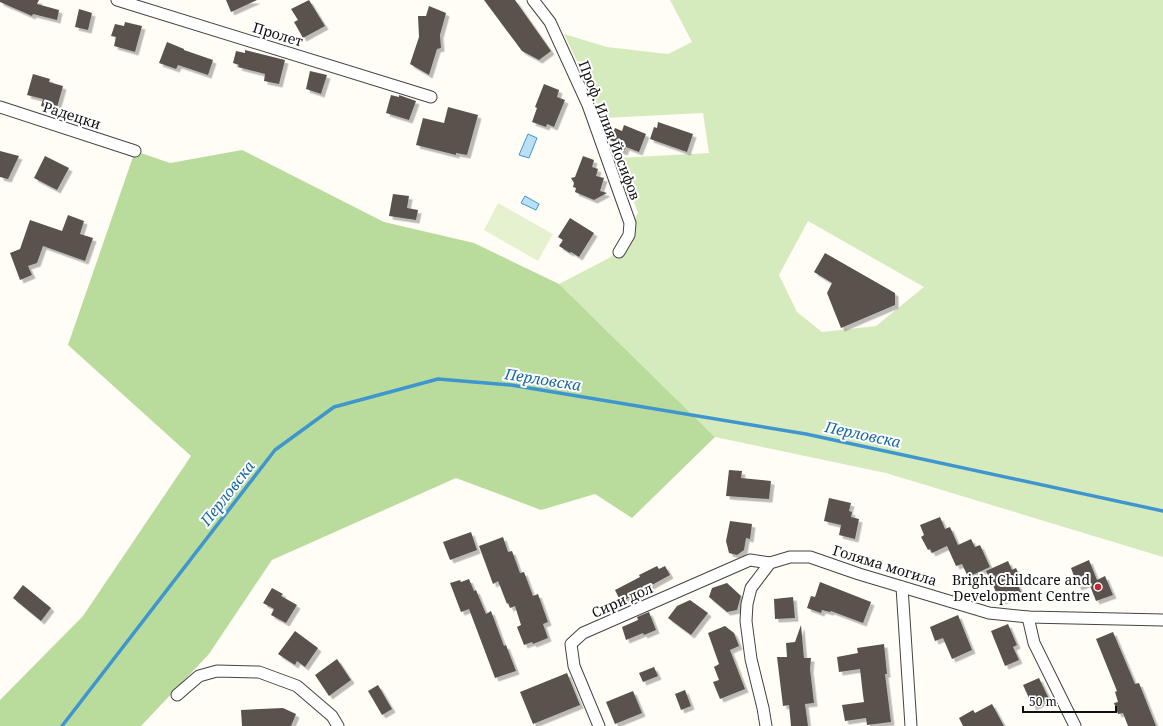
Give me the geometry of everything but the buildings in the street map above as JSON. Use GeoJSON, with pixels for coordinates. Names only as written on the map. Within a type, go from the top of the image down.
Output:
{"type":"FeatureCollection","features":[{"type":"Feature","properties":{"kind":"street","name":"Пролет"},"geometry":{"type":"LineString","coordinates":[[117,0],[431,97]]}},
{"type":"Feature","properties":{"kind":"street","name":"Проф. Илия Йосифов"},"geometry":{"type":"LineString","coordinates":[[533,0],[550,22],[588,105],[630,223],[629,235],[619,252]]}},
{"type":"Feature","properties":{"kind":"street","name":"Радецки"},"geometry":{"type":"LineString","coordinates":[[0,107],[135,151]]}},
{"type":"Feature","properties":{"kind":"street","name":"Голяма могила"},"geometry":{"type":"LineString","coordinates":[[770,562],[790,557],[810,557],[859,574],[990,613],[1028,617],[1163,620]]}},
{"type":"Feature","properties":{"kind":"street","name":"Сири дол"},"geometry":{"type":"LineString","coordinates":[[600,726],[574,666],[571,644],[583,633],[750,560],[770,562]]}},
{"type":"Feature","properties":{"kind":"street"},"geometry":{"type":"LineString","coordinates":[[766,726],[751,658],[746,621],[747,604],[751,588],[770,562]]}},
{"type":"Feature","properties":{"kind":"street"},"geometry":{"type":"LineString","coordinates":[[902,587],[911,726]]}},
{"type":"Feature","properties":{"kind":"street"},"geometry":{"type":"LineString","coordinates":[[1028,617],[1034,643],[1075,726]]}},
{"type":"Feature","properties":{"kind":"street"},"geometry":{"type":"LineString","coordinates":[[177,695],[199,676],[218,671],[259,672],[297,686],[332,716],[338,726]]}},
{"type":"Feature","properties":{"kind":"green space"},"geometry":{"type":"Polygon","coordinates":[[[670,0],[1163,0],[1163,557],[886,473],[715,437],[559,284],[611,257],[638,213],[618,158],[709,153],[703,113],[604,118],[564,34],[607,47],[668,54],[692,42],[670,0]],[[808,221],[779,275],[797,312],[822,332],[876,326],[924,287],[808,221]]]}},
{"type":"Feature","properties":{"kind":"green space"},"geometry":{"type":"Polygon","coordinates":[[[242,150],[384,222],[474,243],[559,284],[715,437],[632,518],[595,494],[541,510],[456,478],[272,560],[209,654],[141,726],[0,726],[0,700],[83,616],[191,456],[68,345],[135,151],[170,163],[242,150]]]}},
{"type":"Feature","properties":{"kind":"green space"},"geometry":{"type":"Polygon","coordinates":[[[498,203],[553,234],[538,261],[484,230],[498,203]]]}},
{"type":"Feature","properties":{"kind":"water"},"geometry":{"type":"Polygon","coordinates":[[[528,134],[537,138],[529,158],[519,155],[528,134]]]}},
{"type":"Feature","properties":{"kind":"water"},"geometry":{"type":"Polygon","coordinates":[[[525,196],[539,204],[536,210],[521,203],[525,196]]]}},
{"type":"Feature","properties":{"kind":"waterway","name":"Перловска"},"geometry":{"type":"LineString","coordinates":[[62,726],[275,450],[334,407],[438,379],[511,385],[806,434],[1163,511]]}},
{"type":"Feature","properties":{"kind":"place","name":"Bright Childcare and Development Centre"},"geometry":{"type":"Point","coordinates":[1098,587]}}]}
